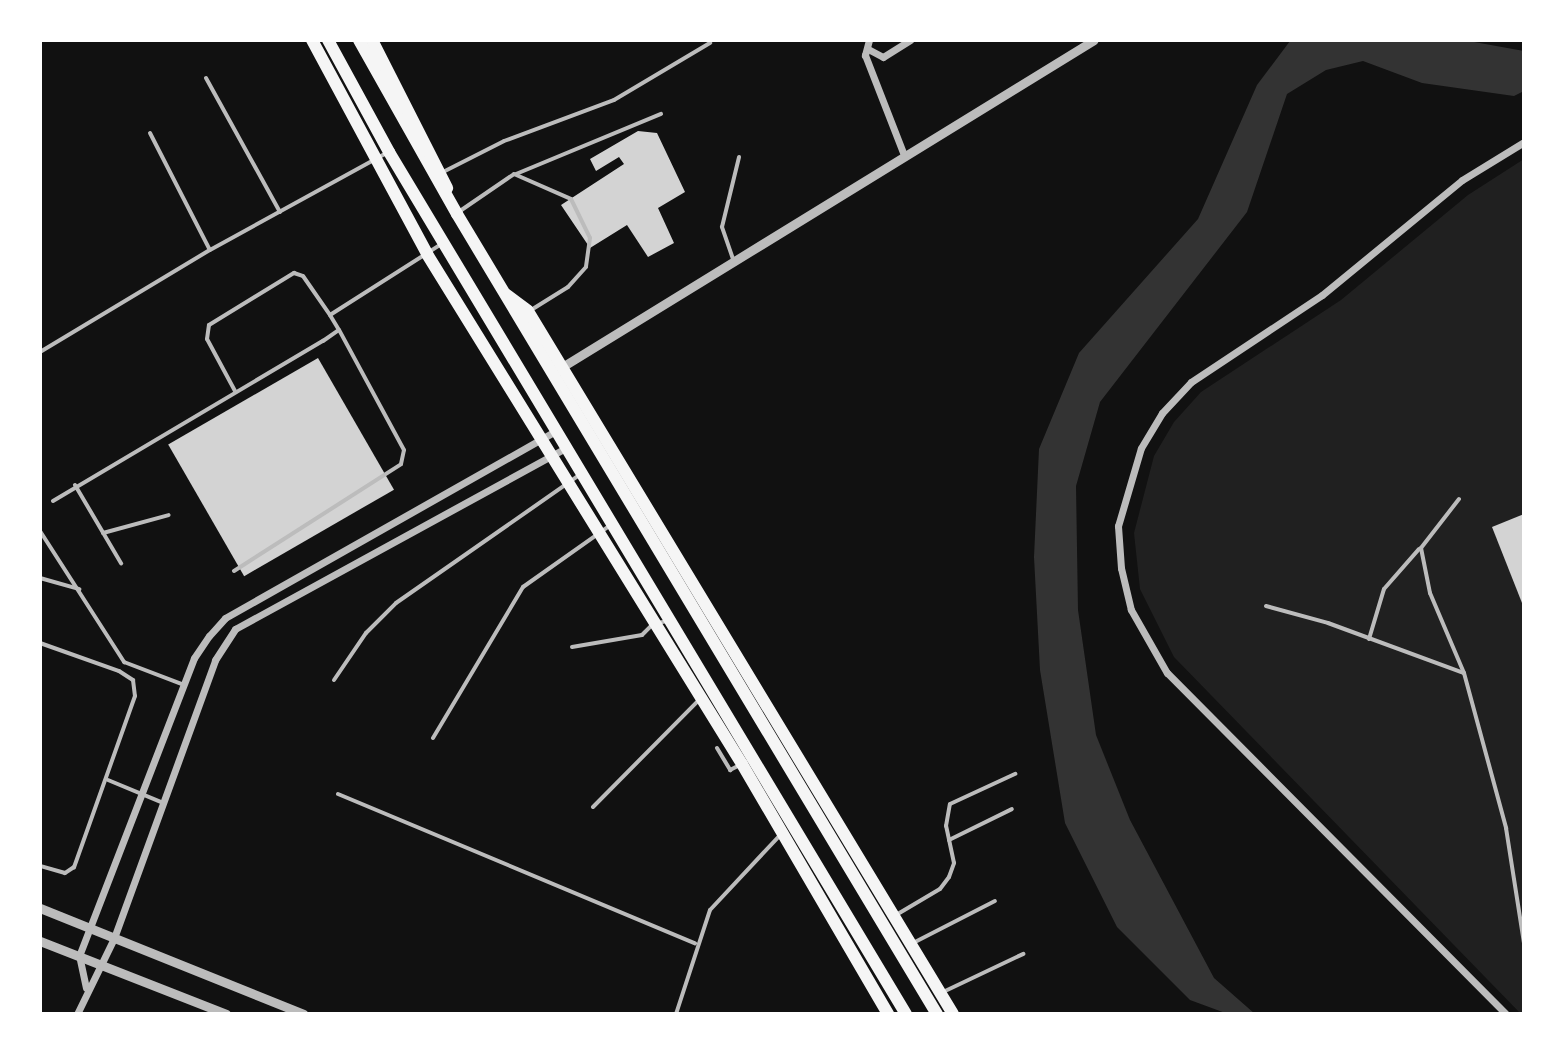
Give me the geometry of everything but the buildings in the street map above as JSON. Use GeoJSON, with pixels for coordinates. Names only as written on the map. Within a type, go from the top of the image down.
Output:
{"type":"FeatureCollection","features":[{"type":"Feature","properties":{"kind":"highway"},"geometry":{"type":"LineString","coordinates":[[312,40],[427,254],[544,438],[653,624],[707,694]]}},
{"type":"Feature","properties":{"kind":"highway"},"geometry":{"type":"LineString","coordinates":[[328,40],[389,152],[670,620],[707,694],[747,761],[791,823],[906,1014]]}},
{"type":"Feature","properties":{"kind":"highway"},"geometry":{"type":"LineString","coordinates":[[359,40],[506,295],[557,370],[953,1014]]}},
{"type":"Feature","properties":{"kind":"highway"},"geometry":{"type":"LineString","coordinates":[[373,40],[443,172],[454,208]]}},
{"type":"Feature","properties":{"kind":"highway"},"geometry":{"type":"LineString","coordinates":[[506,295],[528,311],[557,370],[937,1014]]}},
{"type":"Feature","properties":{"kind":"highway"},"geometry":{"type":"LineString","coordinates":[[747,761],[780,835],[888,1014]]}},
{"type":"Feature","properties":{"kind":"street"},"geometry":{"type":"LineString","coordinates":[[904,155],[865,55],[868,44],[883,57],[910,40]]}},
{"type":"Feature","properties":{"kind":"street"},"geometry":{"type":"LineString","coordinates":[[557,370],[733,259],[1094,40]]}},
{"type":"Feature","properties":{"kind":"street"},"geometry":{"type":"LineString","coordinates":[[1506,1014],[1167,673],[1131,610],[1121,568],[1118,526],[1141,448],[1191,382],[1322,295],[1462,180],[1524,142]]}},
{"type":"Feature","properties":{"kind":"street"},"geometry":{"type":"LineString","coordinates":[[86,988],[79,956],[184,685],[209,636],[225,618],[557,430]]}},
{"type":"Feature","properties":{"kind":"street"},"geometry":{"type":"LineString","coordinates":[[77,1014],[86,988],[114,938],[162,802],[223,645],[235,629],[568,447]]}},
{"type":"Feature","properties":{"kind":"street"},"geometry":{"type":"LineString","coordinates":[[209,636],[223,645]]}},
{"type":"Feature","properties":{"kind":"street"},"geometry":{"type":"LineString","coordinates":[[40,908],[304,1014]]}},
{"type":"Feature","properties":{"kind":"street"},"geometry":{"type":"LineString","coordinates":[[40,941],[226,1014]]}},
{"type":"Feature","properties":{"kind":"lane"},"geometry":{"type":"LineString","coordinates":[[443,172],[504,141],[614,100],[710,43]]}},
{"type":"Feature","properties":{"kind":"lane"},"geometry":{"type":"LineString","coordinates":[[206,78],[280,212]]}},
{"type":"Feature","properties":{"kind":"lane"},"geometry":{"type":"LineString","coordinates":[[454,208],[514,174],[661,114]]}},
{"type":"Feature","properties":{"kind":"lane"},"geometry":{"type":"LineString","coordinates":[[150,133],[210,250]]}},
{"type":"Feature","properties":{"kind":"lane"},"geometry":{"type":"LineString","coordinates":[[40,352],[210,250],[389,152]]}},
{"type":"Feature","properties":{"kind":"lane"},"geometry":{"type":"LineString","coordinates":[[733,259],[722,227],[739,157]]}},
{"type":"Feature","properties":{"kind":"lane"},"geometry":{"type":"LineString","coordinates":[[514,174],[571,199],[590,238],[586,267],[576,279],[528,311]]}},
{"type":"Feature","properties":{"kind":"lane"},"geometry":{"type":"LineString","coordinates":[[330,315],[444,242]]}},
{"type":"Feature","properties":{"kind":"lane"},"geometry":{"type":"LineString","coordinates":[[234,571],[401,464],[404,450],[339,330],[303,276],[294,273],[209,325],[207,339],[235,391]]}},
{"type":"Feature","properties":{"kind":"lane"},"geometry":{"type":"LineString","coordinates":[[53,501],[75,485],[339,330]]}},
{"type":"Feature","properties":{"kind":"lane"},"geometry":{"type":"LineString","coordinates":[[334,680],[366,633],[396,603],[583,472]]}},
{"type":"Feature","properties":{"kind":"lane"},"geometry":{"type":"LineString","coordinates":[[75,485],[121,563]]}},
{"type":"Feature","properties":{"kind":"lane"},"geometry":{"type":"LineString","coordinates":[[1369,639],[1384,589],[1459,499]]}},
{"type":"Feature","properties":{"kind":"lane"},"geometry":{"type":"LineString","coordinates":[[103,533],[169,515]]}},
{"type":"Feature","properties":{"kind":"lane"},"geometry":{"type":"LineString","coordinates":[[433,738],[523,587],[613,524]]}},
{"type":"Feature","properties":{"kind":"lane"},"geometry":{"type":"LineString","coordinates":[[40,531],[124,662],[184,685]]}},
{"type":"Feature","properties":{"kind":"lane"},"geometry":{"type":"LineString","coordinates":[[1421,548],[1430,593],[1464,673],[1506,828],[1524,943]]}},
{"type":"Feature","properties":{"kind":"lane"},"geometry":{"type":"LineString","coordinates":[[40,578],[79,589]]}},
{"type":"Feature","properties":{"kind":"lane"},"geometry":{"type":"LineString","coordinates":[[1266,606],[1464,673]]}},
{"type":"Feature","properties":{"kind":"lane"},"geometry":{"type":"LineString","coordinates":[[572,647],[642,635],[653,624],[670,620]]}},
{"type":"Feature","properties":{"kind":"lane"},"geometry":{"type":"LineString","coordinates":[[40,643],[133,680],[135,696],[108,780],[74,867],[57,873],[40,866]]}},
{"type":"Feature","properties":{"kind":"lane"},"geometry":{"type":"LineString","coordinates":[[593,807],[707,694]]}},
{"type":"Feature","properties":{"kind":"lane"},"geometry":{"type":"LineString","coordinates":[[717,748],[730,770],[747,761]]}},
{"type":"Feature","properties":{"kind":"lane"},"geometry":{"type":"LineString","coordinates":[[894,916],[940,889],[949,877],[954,863],[947,812],[956,797],[1015,774]]}},
{"type":"Feature","properties":{"kind":"lane"},"geometry":{"type":"LineString","coordinates":[[108,780],[162,802]]}},
{"type":"Feature","properties":{"kind":"lane"},"geometry":{"type":"LineString","coordinates":[[338,794],[695,943]]}},
{"type":"Feature","properties":{"kind":"lane"},"geometry":{"type":"LineString","coordinates":[[949,840],[1012,809]]}},
{"type":"Feature","properties":{"kind":"lane"},"geometry":{"type":"LineString","coordinates":[[676,1014],[695,943],[710,910],[791,823]]}},
{"type":"Feature","properties":{"kind":"lane"},"geometry":{"type":"LineString","coordinates":[[911,944],[995,901]]}},
{"type":"Feature","properties":{"kind":"lane"},"geometry":{"type":"LineString","coordinates":[[940,993],[1023,954]]}},
{"type":"Feature","properties":{"kind":"shaded area"},"geometry":{"type":"Polygon","coordinates":[[[1463,40],[1524,51],[1524,91],[1514,96],[1422,83],[1363,61],[1326,70],[1287,94],[1247,212],[1100,402],[1076,486],[1078,610],[1096,735],[1130,820],[1214,978],[1255,1014],[1228,1014],[1190,1000],[1117,927],[1065,823],[1040,670],[1034,557],[1039,449],[1079,353],[1198,219],[1257,85],[1290,41],[1463,40]]]}},
{"type":"Feature","properties":{"kind":"shaded area"},"geometry":{"type":"Polygon","coordinates":[[[1524,159],[1524,1014],[1521,1014],[1174,657],[1140,589],[1134,533],[1154,456],[1174,422],[1201,392],[1341,300],[1468,195],[1524,159]]]}}]}
